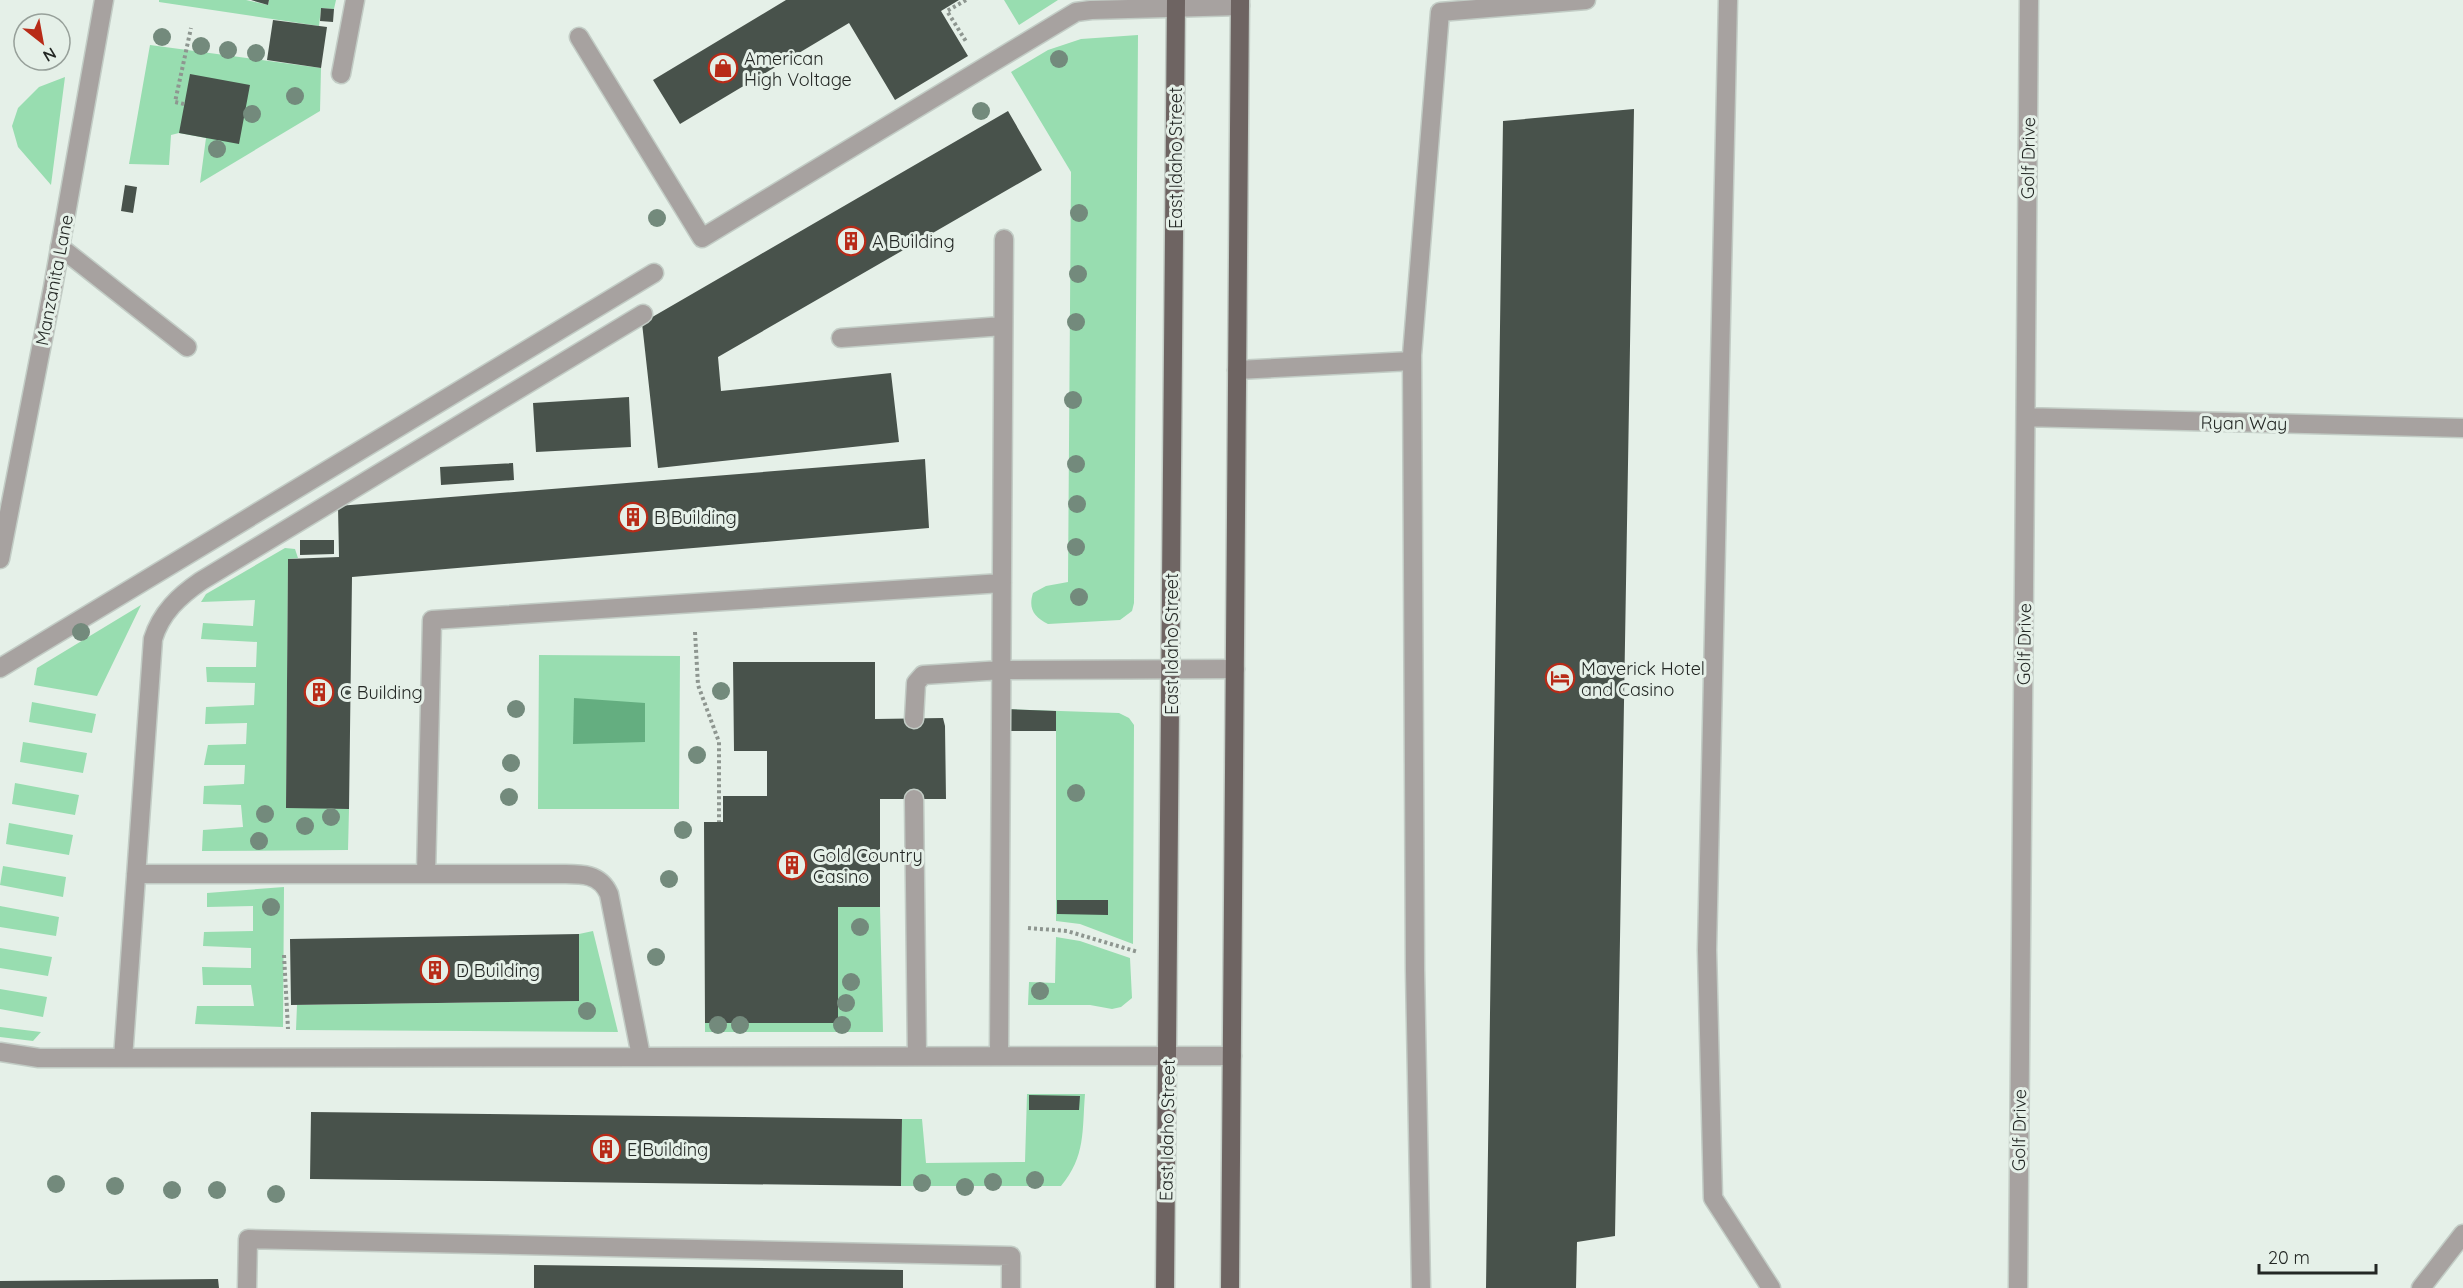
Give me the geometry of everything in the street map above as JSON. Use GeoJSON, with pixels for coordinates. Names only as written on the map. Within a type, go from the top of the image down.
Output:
{"type":"FeatureCollection","features":[{"type":"Feature","properties":{"kind":"main road"},"geometry":{"type":"LineString","coordinates":[[1230,1288],[1240,3]]}},
{"type":"Feature","properties":{"kind":"main road","name":"East Idaho Street"},"geometry":{"type":"LineString","coordinates":[[1165,1288],[1176,4]]}},
{"type":"Feature","properties":{"kind":"street","name":"Manzanita Lane"},"geometry":{"type":"LineString","coordinates":[[0,559],[60,247],[104,0]]}},
{"type":"Feature","properties":{"kind":"street"},"geometry":{"type":"LineString","coordinates":[[340,74],[355,0]]}},
{"type":"Feature","properties":{"kind":"street"},"geometry":{"type":"LineString","coordinates":[[1421,1288],[1415,970],[1412,361],[1440,12],[1586,0]]}},
{"type":"Feature","properties":{"kind":"street"},"geometry":{"type":"LineString","coordinates":[[1728,0],[1707,938],[1713,1198],[1771,1288]]}},
{"type":"Feature","properties":{"kind":"street","name":"Golf Drive"},"geometry":{"type":"LineString","coordinates":[[2018,1288],[2029,0]]}},
{"type":"Feature","properties":{"kind":"street"},"geometry":{"type":"LineString","coordinates":[[579,37],[702,238],[1082,10],[1176,4],[1240,3]]}},
{"type":"Feature","properties":{"kind":"street"},"geometry":{"type":"LineString","coordinates":[[999,1056],[1004,239]]}},
{"type":"Feature","properties":{"kind":"street"},"geometry":{"type":"LineString","coordinates":[[60,247],[187,347]]}},
{"type":"Feature","properties":{"kind":"street"},"geometry":{"type":"LineString","coordinates":[[0,668],[654,273]]}},
{"type":"Feature","properties":{"kind":"street"},"geometry":{"type":"LineString","coordinates":[[123,1058],[153,639],[158,624],[176,601],[201,581],[643,314]]}},
{"type":"Feature","properties":{"kind":"street"},"geometry":{"type":"LineString","coordinates":[[841,338],[1004,326]]}},
{"type":"Feature","properties":{"kind":"street"},"geometry":{"type":"LineString","coordinates":[[1237,370],[1412,361]]}},
{"type":"Feature","properties":{"kind":"street","name":"Ryan Way"},"geometry":{"type":"LineString","coordinates":[[2026,417],[2463,429]]}},
{"type":"Feature","properties":{"kind":"street"},"geometry":{"type":"LineString","coordinates":[[426,874],[432,620],[1002,583]]}},
{"type":"Feature","properties":{"kind":"street"},"geometry":{"type":"LineString","coordinates":[[914,718],[915,683],[923,675],[1002,670],[1234,669]]}},
{"type":"Feature","properties":{"kind":"street"},"geometry":{"type":"LineString","coordinates":[[914,799],[917,1056]]}},
{"type":"Feature","properties":{"kind":"street"},"geometry":{"type":"LineString","coordinates":[[136,873],[593,876],[599,879],[609,894],[641,1056]]}},
{"type":"Feature","properties":{"kind":"street"},"geometry":{"type":"LineString","coordinates":[[0,1052],[39,1058],[1232,1056]]}},
{"type":"Feature","properties":{"kind":"street"},"geometry":{"type":"LineString","coordinates":[[2421,1288],[2463,1234]]}},
{"type":"Feature","properties":{"kind":"street"},"geometry":{"type":"LineString","coordinates":[[247,1288],[248,1239],[1011,1256],[1011,1288]]}},
{"type":"Feature","properties":{"kind":"path"},"geometry":{"type":"LineString","coordinates":[[966,0],[947,11],[983,68]]}},
{"type":"Feature","properties":{"kind":"path"},"geometry":{"type":"LineString","coordinates":[[184,105],[175,102],[191,28]]}},
{"type":"Feature","properties":{"kind":"path"},"geometry":{"type":"LineString","coordinates":[[694,603],[698,685],[719,742],[719,822]]}},
{"type":"Feature","properties":{"kind":"path"},"geometry":{"type":"LineString","coordinates":[[1000,927],[1067,931],[1138,952]]}},
{"type":"Feature","properties":{"kind":"path"},"geometry":{"type":"LineString","coordinates":[[284,955],[290,1057]]}},
{"type":"Feature","properties":{"kind":"shaded area"},"geometry":{"type":"Polygon","coordinates":[[[159,0],[246,0],[268,5],[269,0],[336,0],[334,9],[321,8],[319,26],[159,2],[159,0]]]}},
{"type":"Feature","properties":{"kind":"shaded area"},"geometry":{"type":"Polygon","coordinates":[[[1004,0],[1058,0],[1019,25],[1004,0]]]}},
{"type":"Feature","properties":{"kind":"shaded area"},"geometry":{"type":"Polygon","coordinates":[[[1138,35],[1134,603],[1132,611],[1120,620],[1048,624],[1033,612],[1031,604],[1033,593],[1046,586],[1068,582],[1071,172],[1011,72],[1048,50],[1081,39],[1138,35]]]}},
{"type":"Feature","properties":{"kind":"shaded area"},"geometry":{"type":"Polygon","coordinates":[[[150,45],[321,68],[320,111],[200,183],[206,138],[179,133],[171,135],[169,165],[129,164],[150,45]]]}},
{"type":"Feature","properties":{"kind":"shaded area"},"geometry":{"type":"Polygon","coordinates":[[[65,77],[51,185],[18,147],[12,126],[18,108],[39,87],[65,77]]]}},
{"type":"Feature","properties":{"kind":"shaded area"},"geometry":{"type":"Polygon","coordinates":[[[285,548],[295,549],[298,558],[288,559],[286,807],[349,809],[348,850],[202,851],[203,830],[243,827],[241,805],[203,804],[204,786],[244,784],[245,765],[204,765],[208,745],[246,744],[247,723],[205,724],[206,707],[254,705],[255,683],[207,682],[206,667],[256,667],[257,642],[201,639],[203,623],[253,626],[255,600],[201,602],[206,594],[285,548]]]}},
{"type":"Feature","properties":{"kind":"shaded area"},"geometry":{"type":"Polygon","coordinates":[[[141,605],[97,696],[34,685],[37,668],[141,605]]]}},
{"type":"Feature","properties":{"kind":"shaded area"},"geometry":{"type":"Polygon","coordinates":[[[539,655],[680,656],[679,809],[538,809],[539,655]]]}},
{"type":"Feature","properties":{"kind":"shaded area"},"geometry":{"type":"Polygon","coordinates":[[[574,698],[645,703],[645,742],[573,744],[574,698]]]}},
{"type":"Feature","properties":{"kind":"shaded area"},"geometry":{"type":"Polygon","coordinates":[[[32,702],[96,714],[92,733],[29,722],[32,702]]]}},
{"type":"Feature","properties":{"kind":"shaded area"},"geometry":{"type":"Polygon","coordinates":[[[1005,709],[1119,713],[1129,718],[1134,725],[1133,944],[1080,924],[1056,921],[1056,731],[1005,731],[1005,709]]]}},
{"type":"Feature","properties":{"kind":"shaded area"},"geometry":{"type":"Polygon","coordinates":[[[23,742],[87,753],[83,773],[20,762],[23,742]]]}},
{"type":"Feature","properties":{"kind":"shaded area"},"geometry":{"type":"Polygon","coordinates":[[[15,783],[79,795],[75,815],[12,804],[15,783]]]}},
{"type":"Feature","properties":{"kind":"shaded area"},"geometry":{"type":"Polygon","coordinates":[[[9,823],[73,835],[69,855],[6,844],[9,823]]]}},
{"type":"Feature","properties":{"kind":"shaded area"},"geometry":{"type":"Polygon","coordinates":[[[3,866],[66,877],[63,897],[0,885],[3,866]]]}},
{"type":"Feature","properties":{"kind":"shaded area"},"geometry":{"type":"Polygon","coordinates":[[[284,887],[283,1027],[195,1024],[197,1006],[254,1006],[251,985],[203,985],[202,967],[251,968],[251,948],[203,946],[204,932],[253,931],[253,906],[207,907],[207,893],[284,887]]]}},
{"type":"Feature","properties":{"kind":"shaded area"},"geometry":{"type":"Polygon","coordinates":[[[0,906],[59,917],[56,936],[0,927],[0,906]]]}},
{"type":"Feature","properties":{"kind":"shaded area"},"geometry":{"type":"Polygon","coordinates":[[[838,907],[880,907],[883,1032],[705,1032],[705,1023],[837,1023],[838,907]]]}},
{"type":"Feature","properties":{"kind":"shaded area"},"geometry":{"type":"Polygon","coordinates":[[[593,931],[618,1032],[296,1030],[297,1005],[579,1001],[579,934],[593,931]]]}},
{"type":"Feature","properties":{"kind":"shaded area"},"geometry":{"type":"Polygon","coordinates":[[[1056,937],[1080,941],[1130,958],[1132,998],[1121,1007],[1112,1009],[1090,1005],[1028,1005],[1029,982],[1055,983],[1056,937]]]}},
{"type":"Feature","properties":{"kind":"shaded area"},"geometry":{"type":"Polygon","coordinates":[[[0,948],[52,957],[48,976],[0,968],[0,948]]]}},
{"type":"Feature","properties":{"kind":"shaded area"},"geometry":{"type":"Polygon","coordinates":[[[0,989],[47,997],[43,1017],[0,1009],[0,989]]]}},
{"type":"Feature","properties":{"kind":"shaded area"},"geometry":{"type":"Polygon","coordinates":[[[0,1027],[41,1032],[33,1041],[0,1037],[0,1027]]]}},
{"type":"Feature","properties":{"kind":"shaded area"},"geometry":{"type":"Polygon","coordinates":[[[1027,1094],[1085,1094],[1079,1153],[1061,1186],[901,1186],[902,1119],[922,1119],[926,1163],[1025,1162],[1027,1094]]]}},
{"type":"Feature","properties":{"kind":"building"},"geometry":{"type":"Polygon","coordinates":[[[251,0],[269,0],[268,5],[251,0]]]}},
{"type":"Feature","properties":{"kind":"building","name":"American High Voltage"},"geometry":{"type":"Polygon","coordinates":[[[786,0],[959,0],[941,11],[968,56],[895,100],[849,23],[680,124],[653,80],[786,0]]]}},
{"type":"Feature","properties":{"kind":"building"},"geometry":{"type":"Polygon","coordinates":[[[321,8],[334,9],[333,22],[320,21],[321,8]]]}},
{"type":"Feature","properties":{"kind":"building"},"geometry":{"type":"Polygon","coordinates":[[[273,20],[327,27],[321,68],[267,60],[273,20]]]}},
{"type":"Feature","properties":{"kind":"building"},"geometry":{"type":"Polygon","coordinates":[[[190,74],[250,85],[239,144],[179,133],[190,74]]]}},
{"type":"Feature","properties":{"kind":"building","name":"Maverick Hotel and Casino"},"geometry":{"type":"Polygon","coordinates":[[[1634,109],[1615,1236],[1577,1242],[1576,1288],[1486,1288],[1503,121],[1634,109]]]}},
{"type":"Feature","properties":{"kind":"building","name":"A Building"},"geometry":{"type":"Polygon","coordinates":[[[1008,111],[1042,170],[718,357],[721,391],[891,373],[899,442],[658,468],[642,323],[1008,111]]]}},
{"type":"Feature","properties":{"kind":"building"},"geometry":{"type":"Polygon","coordinates":[[[125,185],[137,187],[133,213],[121,211],[125,185]]]}},
{"type":"Feature","properties":{"kind":"building"},"geometry":{"type":"Polygon","coordinates":[[[629,397],[631,447],[536,452],[533,403],[629,397]]]}},
{"type":"Feature","properties":{"kind":"building","name":"B Building"},"geometry":{"type":"Polygon","coordinates":[[[925,459],[929,528],[352,577],[349,809],[286,808],[288,559],[339,557],[338,506],[925,459]]]}},
{"type":"Feature","properties":{"kind":"building"},"geometry":{"type":"Polygon","coordinates":[[[513,463],[514,480],[441,485],[440,467],[513,463]]]}},
{"type":"Feature","properties":{"kind":"building"},"geometry":{"type":"Polygon","coordinates":[[[300,540],[334,540],[334,554],[300,555],[300,540]]]}},
{"type":"Feature","properties":{"kind":"building","name":"Gold Country Casino"},"geometry":{"type":"Polygon","coordinates":[[[733,662],[875,662],[875,719],[943,718],[946,799],[880,799],[880,907],[838,907],[838,1023],[705,1023],[704,822],[723,822],[723,796],[767,796],[767,751],[734,751],[733,662]]]}},
{"type":"Feature","properties":{"kind":"building"},"geometry":{"type":"Polygon","coordinates":[[[1005,709],[1056,711],[1056,731],[1005,731],[1005,709]]]}},
{"type":"Feature","properties":{"kind":"building"},"geometry":{"type":"Polygon","coordinates":[[[1057,900],[1108,900],[1108,915],[1057,914],[1057,900]]]}},
{"type":"Feature","properties":{"kind":"building","name":"D Building"},"geometry":{"type":"Polygon","coordinates":[[[579,934],[579,1001],[291,1005],[290,939],[579,934]]]}},
{"type":"Feature","properties":{"kind":"building"},"geometry":{"type":"Polygon","coordinates":[[[1029,1095],[1080,1096],[1079,1110],[1029,1110],[1029,1095]]]}},
{"type":"Feature","properties":{"kind":"building","name":"E Building"},"geometry":{"type":"Polygon","coordinates":[[[311,1112],[902,1119],[901,1186],[310,1179],[311,1112]]]}},
{"type":"Feature","properties":{"kind":"building"},"geometry":{"type":"Polygon","coordinates":[[[534,1265],[903,1270],[903,1288],[534,1288],[534,1265]]]}},
{"type":"Feature","properties":{"kind":"building"},"geometry":{"type":"Polygon","coordinates":[[[218,1279],[219,1288],[0,1288],[0,1281],[218,1279]]]}},
{"type":"Feature","properties":{"kind":"place","name":"American High Voltage"},"geometry":{"type":"Point","coordinates":[723,68]}},
{"type":"Feature","properties":{"kind":"place","name":"A Building"},"geometry":{"type":"Point","coordinates":[851,241]}},
{"type":"Feature","properties":{"kind":"place","name":"B Building"},"geometry":{"type":"Point","coordinates":[633,517]}},
{"type":"Feature","properties":{"kind":"place","name":"Maverick Hotel and Casino"},"geometry":{"type":"Point","coordinates":[1560,678]}},
{"type":"Feature","properties":{"kind":"place","name":"C Building"},"geometry":{"type":"Point","coordinates":[319,692]}},
{"type":"Feature","properties":{"kind":"place","name":"Gold Country Casino"},"geometry":{"type":"Point","coordinates":[792,865]}},
{"type":"Feature","properties":{"kind":"place","name":"D Building"},"geometry":{"type":"Point","coordinates":[435,970]}},
{"type":"Feature","properties":{"kind":"place","name":"E Building"},"geometry":{"type":"Point","coordinates":[606,1149]}}]}
